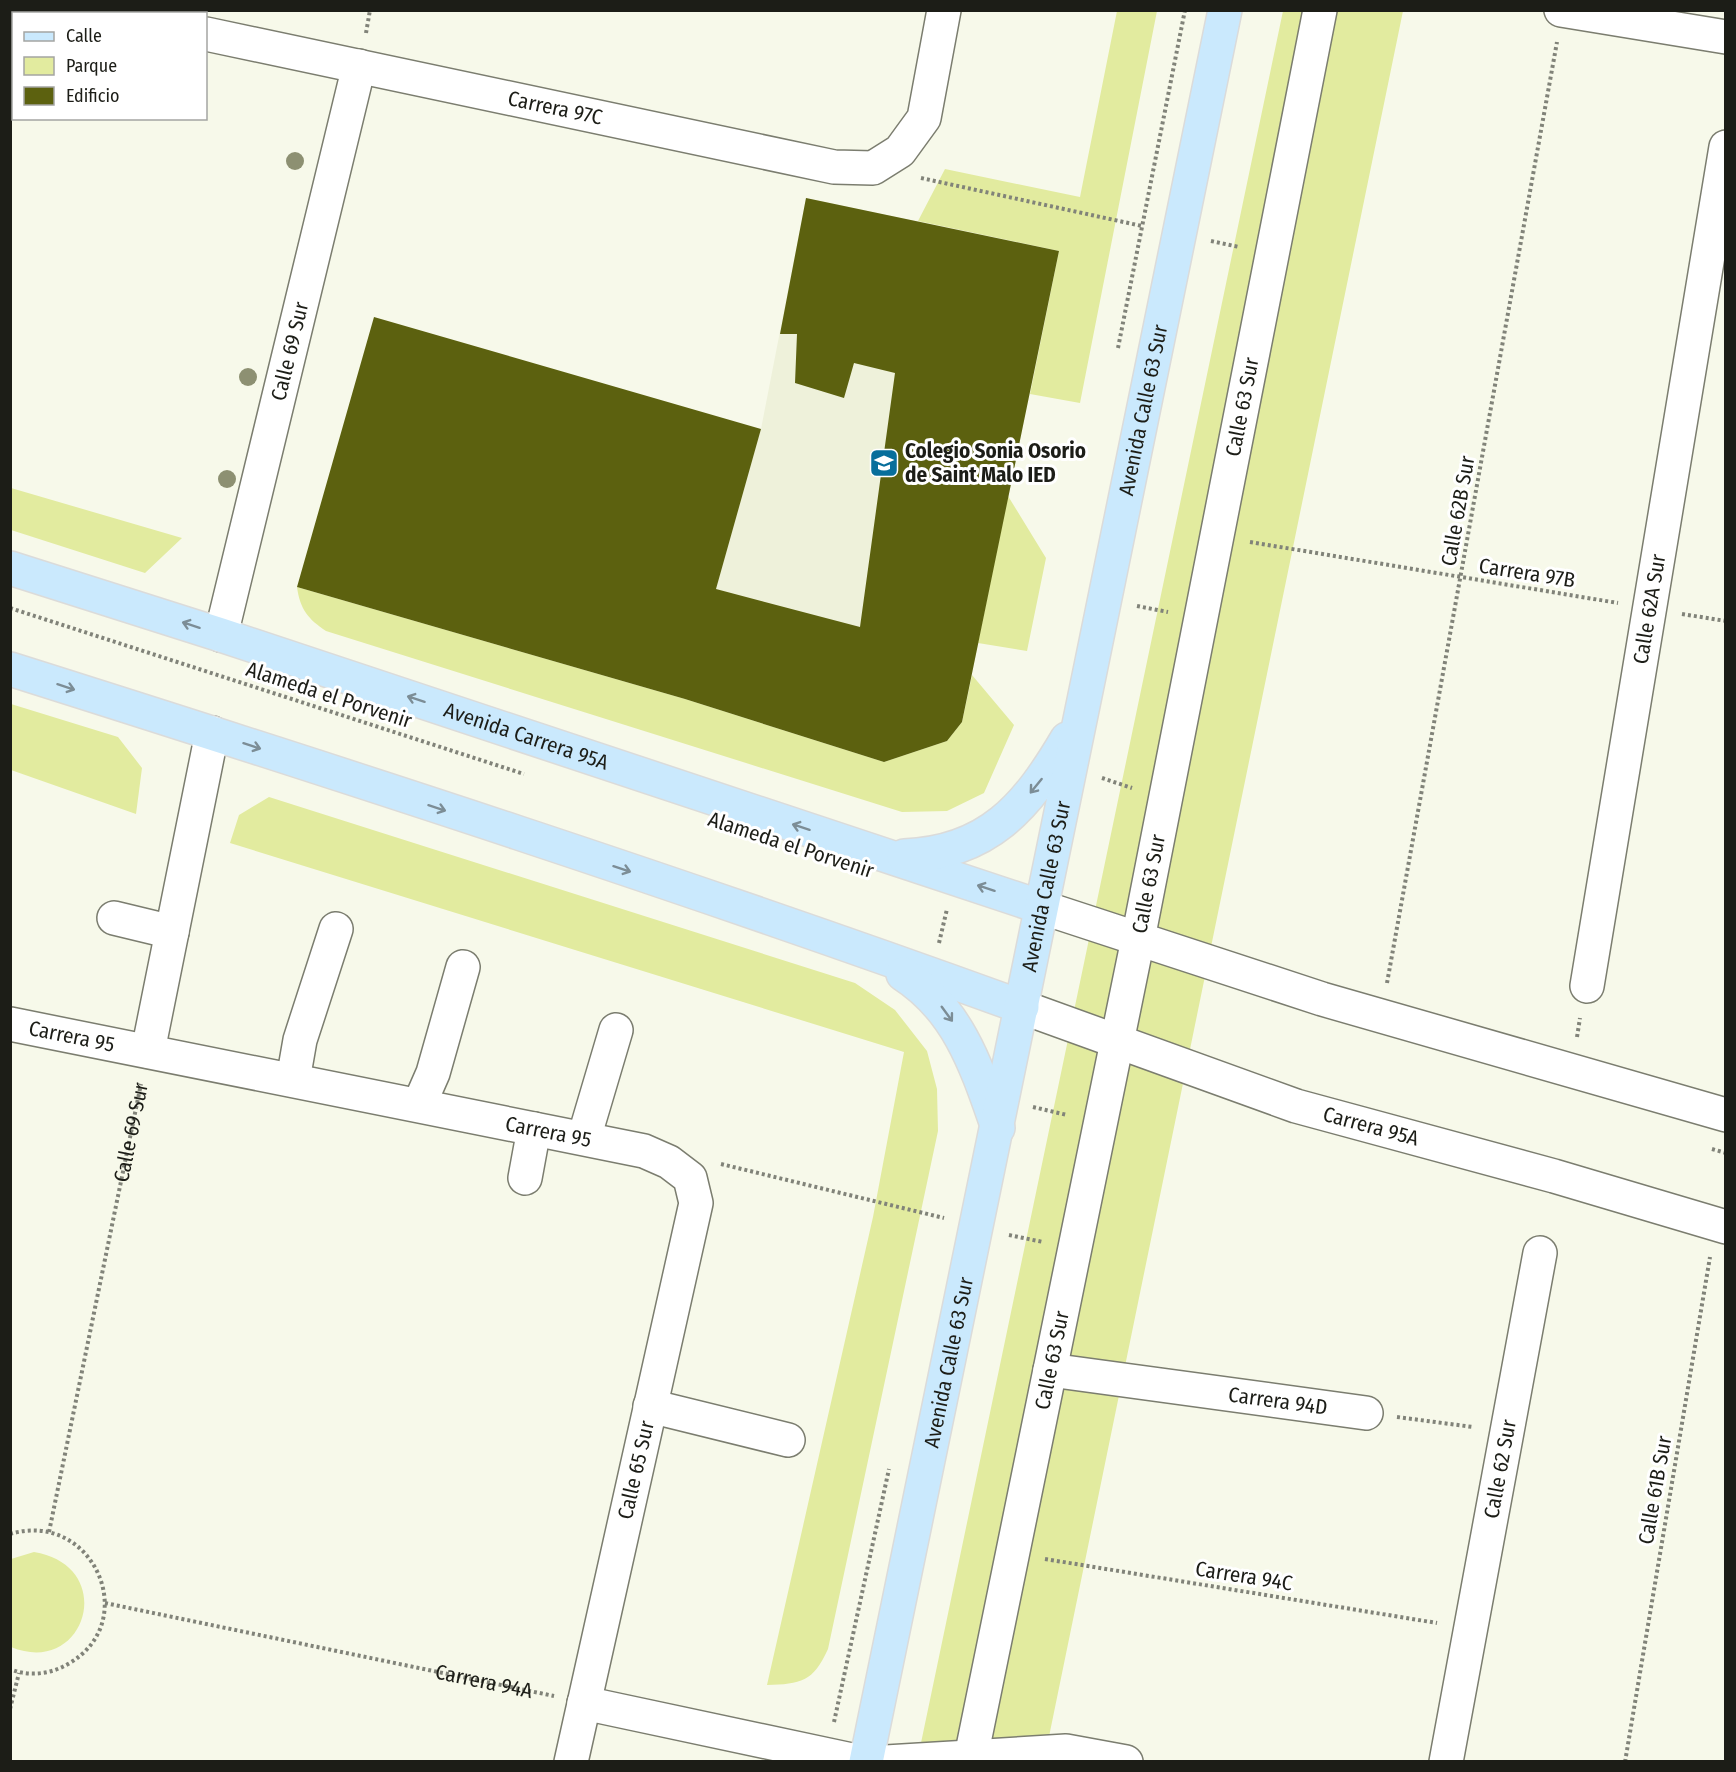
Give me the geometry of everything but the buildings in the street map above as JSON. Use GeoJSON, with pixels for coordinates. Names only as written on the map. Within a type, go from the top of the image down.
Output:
{"type":"FeatureCollection","features":[{"type":"Feature","properties":{"kind":"main road","name":"Avenida Calle 63 Sur"},"geometry":{"type":"LineString","coordinates":[[866,1761],[998,1128],[1078,719],[1225,10]]}},
{"type":"Feature","properties":{"kind":"main road","name":"Avenida Carrera 95A"},"geometry":{"type":"LineString","coordinates":[[10,568],[221,635],[1041,907]]}},
{"type":"Feature","properties":{"kind":"main road"},"geometry":{"type":"LineString","coordinates":[[10,669],[212,733],[869,951],[1022,1007]]}},
{"type":"Feature","properties":{"kind":"main road"},"geometry":{"type":"LineString","coordinates":[[890,856],[952,850],[984,835],[1013,813],[1039,784],[1078,719]]}},
{"type":"Feature","properties":{"kind":"main road"},"geometry":{"type":"LineString","coordinates":[[869,951],[914,981],[939,1004],[953,1022],[978,1069],[998,1128]]}},
{"type":"Feature","properties":{"kind":"street"},"geometry":{"type":"LineString","coordinates":[[873,168],[900,151],[924,118],[944,10]]}},
{"type":"Feature","properties":{"kind":"street","name":"Calle 63 Sur"},"geometry":{"type":"LineString","coordinates":[[971,1757],[1118,1042],[1320,10]]}},
{"type":"Feature","properties":{"kind":"street"},"geometry":{"type":"LineString","coordinates":[[1562,11],[1694,21],[1725,37]]}},
{"type":"Feature","properties":{"kind":"street","name":"Carrera 97C"},"geometry":{"type":"LineString","coordinates":[[207,34],[834,167],[873,168]]}},
{"type":"Feature","properties":{"kind":"street","name":"Calle 69 Sur"},"geometry":{"type":"LineString","coordinates":[[221,635],[359,66]]}},
{"type":"Feature","properties":{"kind":"street","name":"Calle 62A Sur"},"geometry":{"type":"LineString","coordinates":[[1587,986],[1725,147]]}},
{"type":"Feature","properties":{"kind":"street"},"geometry":{"type":"LineString","coordinates":[[148,1051],[212,733]]}},
{"type":"Feature","properties":{"kind":"street"},"geometry":{"type":"LineString","coordinates":[[1041,907],[1381,1016],[1725,1115]]}},
{"type":"Feature","properties":{"kind":"street"},"geometry":{"type":"LineString","coordinates":[[114,918],[172,932]]}},
{"type":"Feature","properties":{"kind":"street"},"geometry":{"type":"LineString","coordinates":[[293,1080],[300,1040],[336,929]]}},
{"type":"Feature","properties":{"kind":"street"},"geometry":{"type":"LineString","coordinates":[[419,1105],[433,1072],[463,967]]}},
{"type":"Feature","properties":{"kind":"street","name":"Carrera 95A"},"geometry":{"type":"LineString","coordinates":[[1022,1007],[1296,1106],[1554,1176],[1720,1226]]}},
{"type":"Feature","properties":{"kind":"street","name":"Carrera 95"},"geometry":{"type":"LineString","coordinates":[[10,1024],[644,1151],[669,1162],[690,1178]]}},
{"type":"Feature","properties":{"kind":"street"},"geometry":{"type":"LineString","coordinates":[[584,1138],[616,1030]]}},
{"type":"Feature","properties":{"kind":"street"},"geometry":{"type":"LineString","coordinates":[[525,1178],[534,1129]]}},
{"type":"Feature","properties":{"kind":"street","name":"Calle 65 Sur"},"geometry":{"type":"LineString","coordinates":[[571,1761],[696,1203],[690,1178]]}},
{"type":"Feature","properties":{"kind":"street","name":"Calle 62 Sur"},"geometry":{"type":"LineString","coordinates":[[1446,1761],[1540,1253]]}},
{"type":"Feature","properties":{"kind":"street","name":"Carrera 94D"},"geometry":{"type":"LineString","coordinates":[[1050,1370],[1366,1413]]}},
{"type":"Feature","properties":{"kind":"street"},"geometry":{"type":"LineString","coordinates":[[650,1406],[788,1440]]}},
{"type":"Feature","properties":{"kind":"street"},"geometry":{"type":"LineString","coordinates":[[584,1703],[861,1761]]}},
{"type":"Feature","properties":{"kind":"street"},"geometry":{"type":"LineString","coordinates":[[886,1761],[1064,1756],[1126,1761]]}},
{"type":"Feature","properties":{"kind":"path"},"geometry":{"type":"LineString","coordinates":[[1117,352],[1185,10]]}},
{"type":"Feature","properties":{"kind":"path","name":"Calle 62B Sur"},"geometry":{"type":"LineString","coordinates":[[1381,1016],[1462,577],[1562,11]]}},
{"type":"Feature","properties":{"kind":"path"},"geometry":{"type":"LineString","coordinates":[[873,168],[1273,255]]}},
{"type":"Feature","properties":{"kind":"path","name":"Carrera 97B"},"geometry":{"type":"LineString","coordinates":[[1217,537],[1725,621]]}},
{"type":"Feature","properties":{"kind":"path","name":"Alameda el Porvenir"},"geometry":{"type":"LineString","coordinates":[[10,608],[531,777]]}},
{"type":"Feature","properties":{"kind":"path"},"geometry":{"type":"LineString","coordinates":[[931,974],[954,878]]}},
{"type":"Feature","properties":{"kind":"path"},"geometry":{"type":"LineString","coordinates":[[938,907],[947,909]]}},
{"type":"Feature","properties":{"kind":"path"},"geometry":{"type":"LineString","coordinates":[[1570,1070],[1587,986]]}},
{"type":"Feature","properties":{"kind":"path","name":"Calle 69 Sur"},"geometry":{"type":"LineString","coordinates":[[49,1532],[148,1051]]}},
{"type":"Feature","properties":{"kind":"path"},"geometry":{"type":"LineString","coordinates":[[690,1178],[723,1163],[977,1228],[1074,1249]]}},
{"type":"Feature","properties":{"kind":"path","name":"Calle 61B Sur"},"geometry":{"type":"LineString","coordinates":[[1625,1761],[1720,1226]]}},
{"type":"Feature","properties":{"kind":"path"},"geometry":{"type":"LineString","coordinates":[[1366,1413],[1507,1431]]}},
{"type":"Feature","properties":{"kind":"path"},"geometry":{"type":"LineString","coordinates":[[10,1534],[24,1530],[49,1532],[71,1541],[90,1557],[101,1578],[105,1603],[102,1623],[93,1642],[79,1658],[60,1669],[40,1674],[10,1669]]}},
{"type":"Feature","properties":{"kind":"path","name":"Carrera 94C"},"geometry":{"type":"LineString","coordinates":[[1012,1554],[1470,1629]]}},
{"type":"Feature","properties":{"kind":"path","name":"Carrera 94A"},"geometry":{"type":"LineString","coordinates":[[105,1603],[584,1703]]}},
{"type":"Feature","properties":{"kind":"path"},"geometry":{"type":"LineString","coordinates":[[10,1709],[19,1672]]}},
{"type":"Feature","properties":{"kind":"shaded area","name":"Colegio Sonia Osorio de Saint Malo IED"},"geometry":{"type":"Polygon","coordinates":[[[806,198],[1059,251],[962,722],[947,741],[884,762],[685,699],[761,429],[806,198]]]}},
{"type":"Feature","properties":{"kind":"green space"},"geometry":{"type":"Polygon","coordinates":[[[1117,11],[1157,11],[1080,403],[1030,394],[1059,251],[918,221],[945,169],[1080,197],[1117,11]]]}},
{"type":"Feature","properties":{"kind":"green space"},"geometry":{"type":"Polygon","coordinates":[[[1283,11],[1403,11],[1044,1761],[917,1762],[1283,11]]]}},
{"type":"Feature","properties":{"kind":"green space"},"geometry":{"type":"Polygon","coordinates":[[[10,488],[182,538],[145,573],[11,530],[10,488]]]}},
{"type":"Feature","properties":{"kind":"green space"},"geometry":{"type":"Polygon","coordinates":[[[1008,496],[1046,558],[1027,651],[978,643],[1008,496]]]}},
{"type":"Feature","properties":{"kind":"green space"},"geometry":{"type":"Polygon","coordinates":[[[297,587],[685,699],[884,762],[947,741],[962,722],[972,675],[1014,725],[984,793],[947,811],[902,812],[326,631],[306,613],[297,587]]]}},
{"type":"Feature","properties":{"kind":"green space"},"geometry":{"type":"Polygon","coordinates":[[[11,704],[118,737],[142,768],[136,814],[11,770],[11,704]]]}},
{"type":"Feature","properties":{"kind":"green space"},"geometry":{"type":"Polygon","coordinates":[[[269,797],[855,983],[895,1010],[927,1051],[937,1089],[938,1131],[828,1649],[817,1668],[805,1679],[789,1684],[767,1685],[873,1217],[904,1052],[230,843],[239,815],[269,797]]]}},
{"type":"Feature","properties":{"kind":"green space"},"geometry":{"type":"Polygon","coordinates":[[[34,1552],[60,1561],[77,1577],[84,1596],[82,1616],[74,1634],[58,1647],[37,1652],[11,1647],[11,1559],[34,1552]]]}},
{"type":"Feature","properties":{"kind":"place","name":"Colegio Sonia Osorio de Saint Malo IED"},"geometry":{"type":"Point","coordinates":[884,463]}}]}
